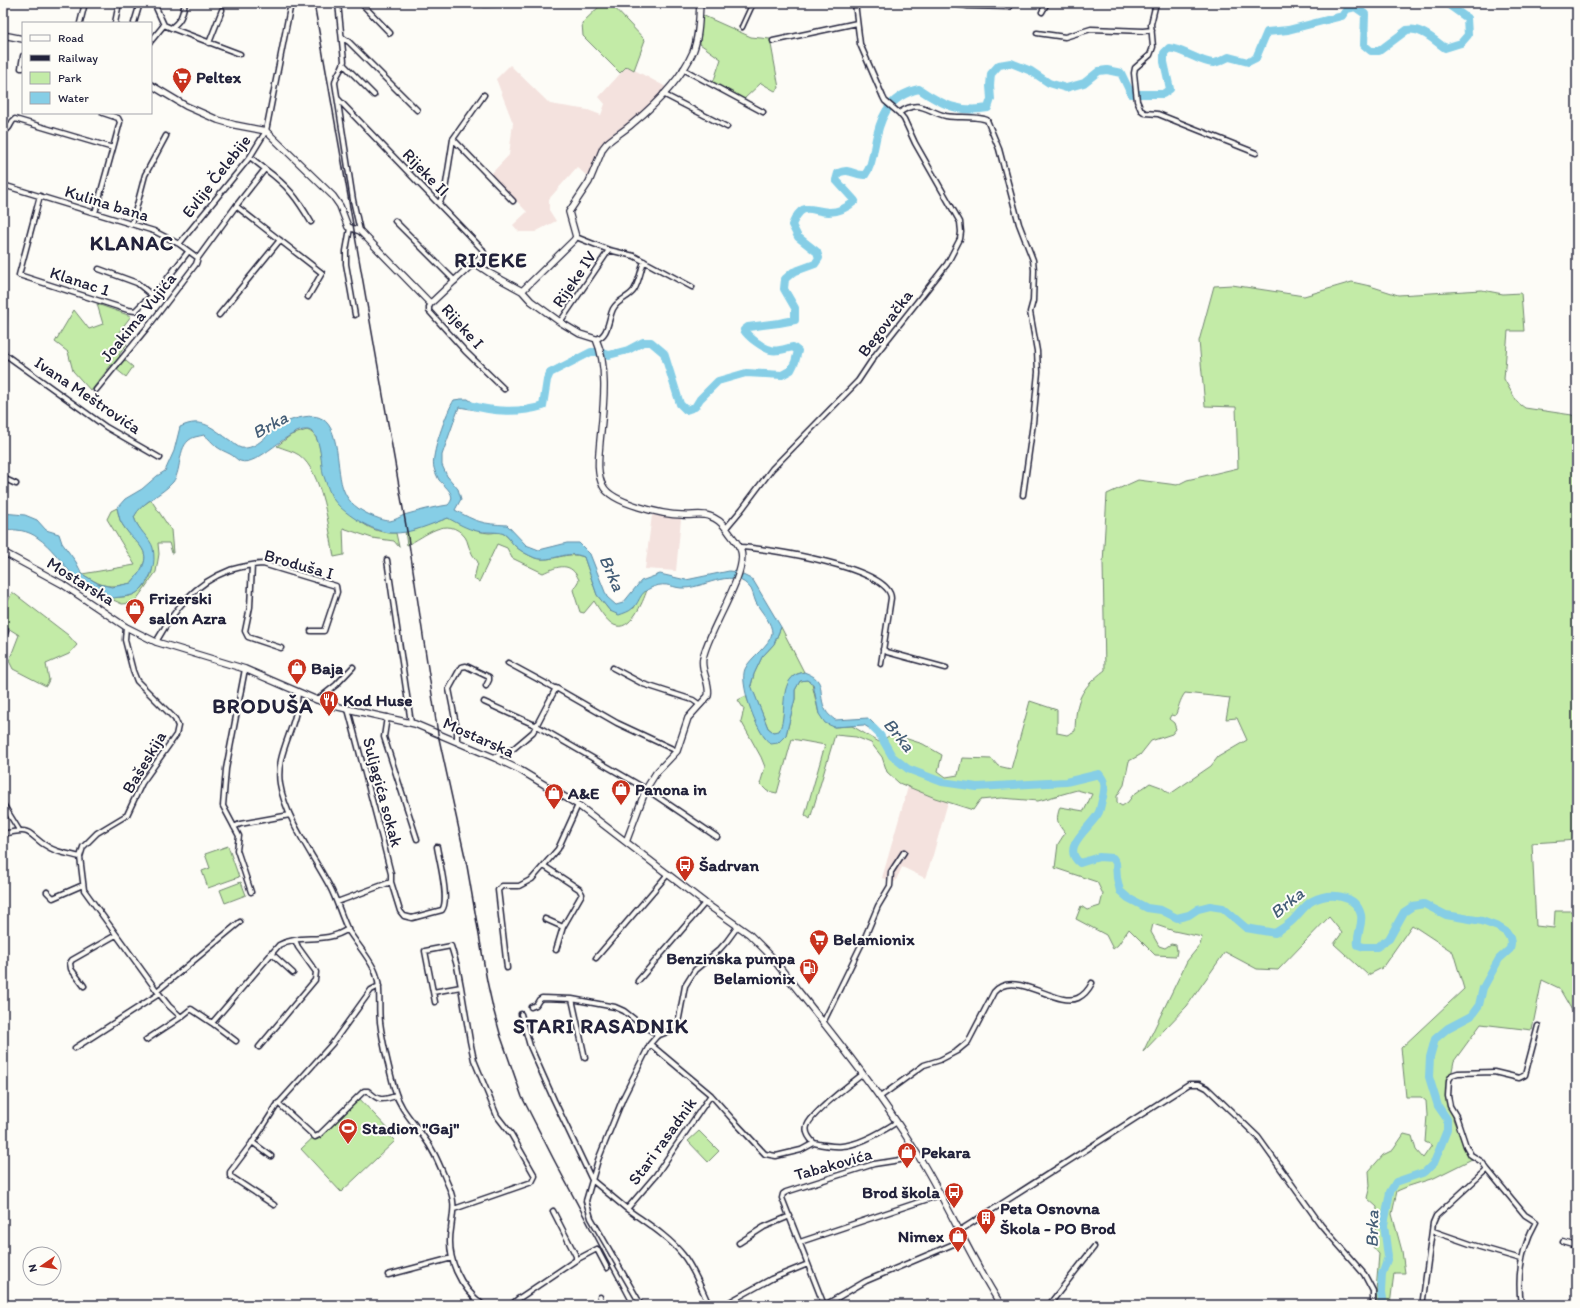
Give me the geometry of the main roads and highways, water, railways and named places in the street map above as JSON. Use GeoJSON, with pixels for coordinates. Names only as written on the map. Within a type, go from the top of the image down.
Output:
{"type":"FeatureCollection","features":[{"type":"Feature","properties":{"kind":"water"},"geometry":{"type":"Polygon","coordinates":[[[468,399],[480,408],[476,410],[459,407],[442,455],[442,465],[447,476],[458,489],[461,499],[455,510],[480,522],[507,525],[526,545],[539,550],[567,543],[579,543],[590,554],[607,597],[616,605],[623,603],[641,581],[660,574],[686,580],[729,571],[737,572],[753,580],[781,627],[774,644],[762,657],[754,674],[751,685],[768,728],[773,732],[779,731],[782,724],[787,687],[790,680],[795,675],[804,672],[817,679],[821,688],[823,704],[826,711],[835,720],[868,718],[876,726],[880,735],[864,725],[834,727],[825,723],[819,714],[813,684],[807,680],[800,681],[795,690],[795,699],[786,735],[778,743],[771,744],[766,740],[757,724],[749,704],[744,684],[744,675],[745,669],[751,660],[768,642],[772,629],[757,604],[751,589],[744,582],[737,579],[728,578],[685,588],[658,585],[648,589],[642,594],[636,605],[619,615],[610,611],[597,595],[584,557],[571,554],[548,559],[535,558],[519,549],[504,534],[473,530],[448,518],[421,528],[399,533],[385,532],[367,526],[358,521],[342,509],[332,497],[323,474],[321,456],[316,436],[308,430],[300,431],[291,435],[255,459],[247,462],[240,461],[220,449],[204,435],[189,440],[182,450],[178,470],[173,482],[137,511],[134,517],[138,526],[152,545],[154,559],[151,574],[140,590],[133,595],[109,598],[98,595],[79,581],[47,545],[34,535],[21,531],[3,530],[3,513],[25,515],[37,520],[46,530],[59,534],[62,543],[76,562],[82,574],[99,584],[112,587],[131,583],[140,571],[145,555],[142,548],[125,529],[120,520],[117,508],[125,499],[142,489],[165,471],[174,451],[180,427],[188,424],[201,423],[213,428],[239,447],[247,448],[258,443],[280,425],[293,419],[309,416],[318,417],[326,421],[331,429],[337,450],[341,483],[344,491],[351,502],[362,511],[377,518],[390,521],[404,515],[448,505],[452,498],[450,491],[439,480],[434,470],[433,462],[434,454],[447,414],[454,400],[468,399]]]}},
{"type":"Feature","properties":{"kind":"waterway"},"geometry":{"type":"LineString","coordinates":[[470,405],[506,411],[525,410],[543,406],[547,380],[550,373],[591,352],[600,352],[609,355],[628,350],[643,342],[651,342],[664,353],[680,404],[686,410],[695,407],[700,399],[718,381],[746,373],[782,375],[791,370],[798,351],[793,347],[776,351],[768,349],[752,339],[744,330],[748,327],[795,320],[795,308],[784,289],[785,279],[793,272],[815,264],[819,258],[817,252],[798,237],[792,225],[796,217],[803,210],[811,209],[832,212],[843,209],[855,201],[836,180],[838,173],[842,171],[849,171],[865,175],[871,163],[876,138],[886,111],[892,103],[908,92],[919,89],[944,103],[960,108],[988,108],[991,99],[991,74],[999,65],[1011,63],[1031,71],[1049,83],[1066,88],[1084,83],[1099,71],[1107,70],[1121,73],[1131,94],[1163,94],[1170,89],[1164,62],[1164,53],[1169,48],[1209,63],[1216,63],[1229,57],[1248,62],[1256,58],[1267,32],[1288,30],[1342,16],[1347,9],[1355,7],[1365,14],[1364,45],[1371,51],[1379,51],[1407,30],[1417,31],[1428,35],[1445,48],[1461,43],[1468,35],[1467,18],[1446,3]]}},
{"type":"Feature","properties":{"kind":"waterway","name":"Brka"},"geometry":{"type":"LineString","coordinates":[[873,728],[880,735],[892,756],[908,769],[942,782],[977,787],[1066,782],[1099,774],[1104,782],[1100,810],[1075,844],[1073,850],[1074,857],[1080,863],[1099,857],[1113,858],[1116,863],[1120,891],[1128,898],[1147,908],[1161,910],[1177,918],[1189,915],[1198,909],[1210,906],[1223,908],[1246,928],[1275,933],[1291,922],[1304,907],[1312,901],[1326,896],[1334,896],[1348,899],[1358,908],[1361,915],[1358,945],[1364,947],[1377,947],[1389,939],[1404,912],[1413,906],[1424,904],[1446,915],[1482,921],[1498,927],[1506,932],[1510,938],[1510,949],[1499,959],[1483,988],[1479,1005],[1471,1016],[1448,1028],[1435,1039],[1430,1057],[1429,1077],[1438,1106],[1447,1119],[1447,1130],[1434,1163],[1425,1172],[1396,1182],[1390,1192],[1384,1225],[1388,1257],[1382,1274],[1381,1292],[1383,1305]]}},
{"type":"Feature","properties":{"kind":"railway"},"geometry":{"type":"LineString","coordinates":[[314,3],[408,537],[438,734],[467,866],[493,1008],[501,1037],[522,1097],[631,1305]]}},
{"type":"Feature","properties":{"kind":"place","name":"Peltex"},"geometry":{"type":"Point","coordinates":[182,94]}},
{"type":"Feature","properties":{"kind":"place","name":"Frizerski salon Azra"},"geometry":{"type":"Point","coordinates":[135,625]}},
{"type":"Feature","properties":{"kind":"place","name":"Baja"},"geometry":{"type":"Point","coordinates":[297,685]}},
{"type":"Feature","properties":{"kind":"place","name":"Kod Huse"},"geometry":{"type":"Point","coordinates":[329,717]}},
{"type":"Feature","properties":{"kind":"place","name":"Panona in"},"geometry":{"type":"Point","coordinates":[621,806]}},
{"type":"Feature","properties":{"kind":"place","name":"A&E"},"geometry":{"type":"Point","coordinates":[554,810]}},
{"type":"Feature","properties":{"kind":"place","name":"Šadrvan"},"geometry":{"type":"Point","coordinates":[685,882]}},
{"type":"Feature","properties":{"kind":"place","name":"Belamionix"},"geometry":{"type":"Point","coordinates":[819,956]}},
{"type":"Feature","properties":{"kind":"place","name":"Benzinska pumpa Belamionix"},"geometry":{"type":"Point","coordinates":[809,985]}},
{"type":"Feature","properties":{"kind":"place","name":"Stadion \"Gaj\""},"geometry":{"type":"Point","coordinates":[348,1145]}},
{"type":"Feature","properties":{"kind":"place","name":"Pekara"},"geometry":{"type":"Point","coordinates":[907,1169]}},
{"type":"Feature","properties":{"kind":"place","name":"Brod škola"},"geometry":{"type":"Point","coordinates":[954,1209]}},
{"type":"Feature","properties":{"kind":"place","name":"Peta Osnovna Škola - PO Brod"},"geometry":{"type":"Point","coordinates":[986,1235]}},
{"type":"Feature","properties":{"kind":"place","name":"Nimex"},"geometry":{"type":"Point","coordinates":[958,1253]}},
{"type":"Feature","properties":{"kind":"district","name":"KLANAC"},"geometry":{"type":"Point","coordinates":[132,242]}},
{"type":"Feature","properties":{"kind":"district","name":"RIJEKE"},"geometry":{"type":"Point","coordinates":[491,259]}},
{"type":"Feature","properties":{"kind":"district","name":"BRODUŠA"},"geometry":{"type":"Point","coordinates":[263,705]}},
{"type":"Feature","properties":{"kind":"district","name":"STARI RASADNIK"},"geometry":{"type":"Point","coordinates":[601,1025]}}]}
